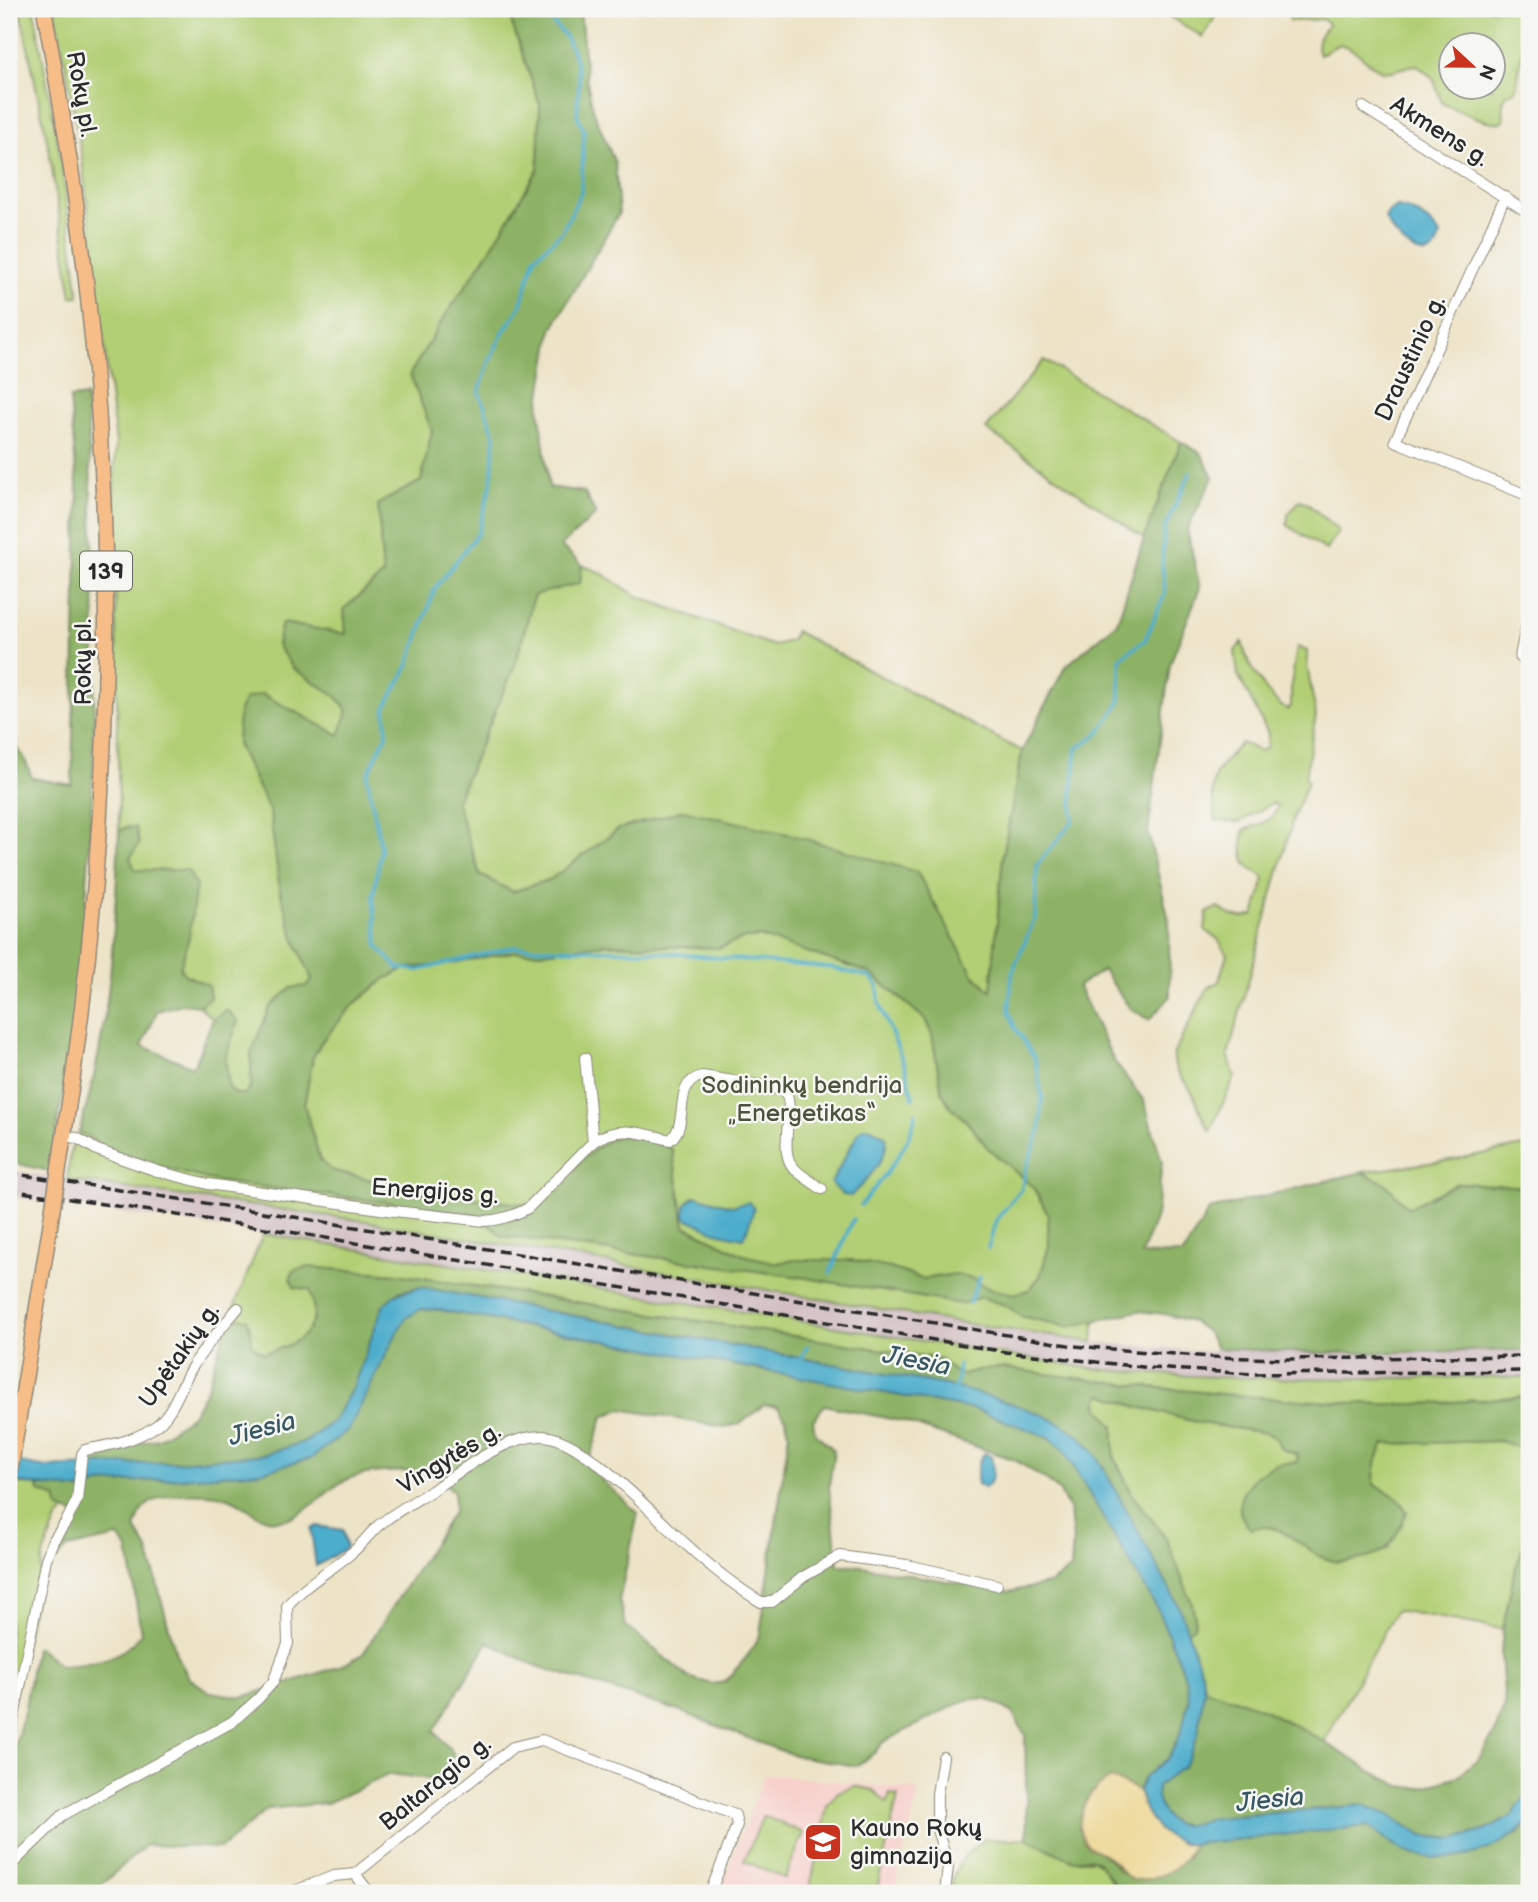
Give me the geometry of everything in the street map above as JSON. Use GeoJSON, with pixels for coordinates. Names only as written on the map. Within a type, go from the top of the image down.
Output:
{"type":"FeatureCollection","features":[{"type":"Feature","properties":{"kind":"main road","name":"Rokų pl."},"geometry":{"type":"LineString","coordinates":[[44,9],[76,193],[89,301],[101,449],[106,567],[107,664],[98,854],[82,1023],[63,1142]]}},
{"type":"Feature","properties":{"kind":"main road","name":"139"},"geometry":{"type":"LineString","coordinates":[[9,1478],[63,1142]]}},
{"type":"Feature","properties":{"kind":"street","name":"Akmens g."},"geometry":{"type":"LineString","coordinates":[[1363,107],[1529,213]]}},
{"type":"Feature","properties":{"kind":"street","name":"Draustinio g."},"geometry":{"type":"LineString","coordinates":[[1505,197],[1395,442],[1529,496]]}},
{"type":"Feature","properties":{"kind":"street"},"geometry":{"type":"LineString","coordinates":[[1529,612],[1520,657],[1529,662]]}},
{"type":"Feature","properties":{"kind":"street"},"geometry":{"type":"LineString","coordinates":[[585,1058],[593,1142]]}},
{"type":"Feature","properties":{"kind":"street","name":"Energijos g."},"geometry":{"type":"LineString","coordinates":[[63,1142],[77,1138],[97,1150],[157,1171],[208,1184],[394,1211],[485,1221],[508,1217],[528,1208],[602,1136],[625,1130],[670,1140],[679,1129],[687,1085],[702,1076],[772,1087],[786,1093],[790,1108],[786,1147],[789,1164],[796,1172],[822,1189]]}},
{"type":"Feature","properties":{"kind":"street","name":"Upėtakių g."},"geometry":{"type":"LineString","coordinates":[[9,1741],[46,1559],[53,1541],[77,1500],[85,1450],[119,1444],[140,1436],[159,1423],[172,1407],[201,1354],[238,1308]]}},
{"type":"Feature","properties":{"kind":"street","name":"Vingytės g."},"geometry":{"type":"LineString","coordinates":[[9,1867],[63,1815],[232,1722],[273,1682],[288,1644],[287,1606],[298,1593],[352,1553],[390,1518],[494,1451],[526,1438],[544,1436],[582,1452],[690,1548],[761,1602],[772,1602],[803,1577],[840,1556],[907,1565],[997,1585]]}},
{"type":"Feature","properties":{"kind":"street","name":"Baltaragio g."},"geometry":{"type":"LineString","coordinates":[[289,1893],[334,1877],[355,1874],[513,1747],[542,1740],[730,1813],[737,1819],[710,1893]]}},
{"type":"Feature","properties":{"kind":"street"},"geometry":{"type":"LineString","coordinates":[[943,1757],[937,1794],[937,1829],[948,1866],[945,1893]]}},
{"type":"Feature","properties":{"kind":"street"},"geometry":{"type":"LineString","coordinates":[[355,1874],[370,1893]]}},
{"type":"Feature","properties":{"kind":"shaded area"},"geometry":{"type":"Polygon","coordinates":[[[9,1170],[98,1185],[365,1221],[955,1322],[1093,1342],[1212,1352],[1216,1348],[1314,1353],[1529,1350],[1529,1377],[1281,1380],[1158,1376],[1088,1368],[263,1234],[9,1196],[9,1170]]]}},
{"type":"Feature","properties":{"kind":"shaded area","name":"Kauno Rokų gimnazija"},"geometry":{"type":"Polygon","coordinates":[[[765,1774],[919,1790],[894,1893],[718,1893],[765,1774]]]}},
{"type":"Feature","properties":{"kind":"green space"},"geometry":{"type":"Polygon","coordinates":[[[20,9],[34,9],[60,155],[79,296],[72,297],[49,150],[20,9]]]}},
{"type":"Feature","properties":{"kind":"green space"},"geometry":{"type":"Polygon","coordinates":[[[55,9],[507,9],[540,105],[538,169],[490,250],[410,374],[432,431],[421,481],[378,504],[383,575],[344,609],[346,634],[282,624],[277,645],[294,669],[336,696],[348,711],[339,736],[262,694],[237,744],[270,812],[280,891],[295,940],[312,979],[306,987],[270,1007],[251,1054],[251,1088],[246,1094],[236,1094],[229,1089],[225,1059],[238,1021],[227,1010],[213,1019],[199,1006],[210,997],[208,985],[185,975],[180,968],[189,937],[187,870],[135,871],[130,858],[127,827],[119,831],[114,482],[116,444],[81,152],[55,9]]]}},
{"type":"Feature","properties":{"kind":"green space"},"geometry":{"type":"Polygon","coordinates":[[[507,9],[580,9],[586,77],[594,113],[615,163],[619,213],[552,329],[539,407],[549,487],[584,492],[596,514],[561,546],[582,565],[580,583],[534,595],[515,665],[456,801],[480,875],[513,892],[551,879],[619,829],[683,810],[796,836],[917,872],[973,974],[991,991],[1003,856],[1022,751],[1065,667],[1117,623],[1144,538],[1181,442],[1201,453],[1213,477],[1187,530],[1200,588],[1170,664],[1148,833],[1169,920],[1170,997],[1149,1020],[1129,1007],[1103,970],[1078,986],[1114,1061],[1144,1101],[1162,1162],[1156,1216],[1141,1255],[1183,1254],[1209,1210],[1362,1172],[1385,1183],[1408,1208],[1458,1183],[1529,1187],[1529,1350],[1314,1353],[1216,1348],[1208,1333],[1193,1322],[1164,1314],[1138,1311],[1068,1327],[1021,1316],[1007,1306],[981,1297],[962,1304],[800,1277],[502,1236],[478,1214],[215,1181],[101,1148],[93,1139],[79,1132],[98,1058],[104,1021],[113,945],[119,831],[127,827],[136,828],[139,844],[130,858],[135,870],[187,870],[196,884],[189,937],[180,968],[185,975],[208,985],[210,997],[199,1006],[182,1004],[157,1011],[142,1046],[193,1067],[213,1019],[227,1010],[238,1021],[225,1059],[229,1088],[236,1094],[245,1094],[251,1087],[251,1054],[270,1007],[291,988],[306,986],[312,979],[295,940],[280,891],[270,812],[237,744],[239,711],[245,699],[262,694],[339,735],[348,711],[336,696],[294,669],[277,645],[282,623],[346,634],[344,609],[383,575],[378,504],[421,481],[432,431],[410,374],[490,250],[538,169],[540,105],[507,9]],[[762,937],[745,938],[719,948],[603,944],[544,952],[512,952],[441,965],[406,968],[385,979],[353,1005],[322,1041],[313,1057],[304,1105],[320,1160],[331,1170],[416,1191],[537,1206],[600,1145],[620,1136],[633,1136],[672,1149],[685,1226],[743,1255],[777,1263],[794,1260],[851,1260],[890,1268],[923,1279],[955,1274],[971,1278],[989,1289],[1014,1294],[1029,1290],[1040,1276],[1049,1246],[1048,1214],[1033,1187],[989,1149],[949,1105],[942,1092],[932,1035],[925,1019],[870,973],[762,937]]]}},
{"type":"Feature","properties":{"kind":"green space"},"geometry":{"type":"Polygon","coordinates":[[[1157,9],[1220,9],[1203,37],[1157,9]]]}},
{"type":"Feature","properties":{"kind":"green space"},"geometry":{"type":"Polygon","coordinates":[[[1287,9],[1529,9],[1516,90],[1506,96],[1506,32],[1436,32],[1436,86],[1433,78],[1417,65],[1383,71],[1352,49],[1339,44],[1319,55],[1319,38],[1329,25],[1323,19],[1290,21],[1287,9]]]}},
{"type":"Feature","properties":{"kind":"green space"},"geometry":{"type":"Polygon","coordinates":[[[1503,102],[1504,121],[1491,122],[1473,117],[1442,103],[1503,102]]]}},
{"type":"Feature","properties":{"kind":"green space"},"geometry":{"type":"Polygon","coordinates":[[[1044,360],[1181,442],[1144,538],[986,429],[1044,360]]]}},
{"type":"Feature","properties":{"kind":"green space"},"geometry":{"type":"Polygon","coordinates":[[[86,396],[95,632],[92,790],[74,1025],[49,1171],[9,1162],[9,739],[24,757],[32,778],[72,785],[78,498],[70,398],[86,396]]]}},
{"type":"Feature","properties":{"kind":"green space"},"geometry":{"type":"Polygon","coordinates":[[[1300,500],[1339,531],[1326,550],[1287,525],[1288,515],[1300,500]]]}},
{"type":"Feature","properties":{"kind":"green space"},"geometry":{"type":"Polygon","coordinates":[[[582,565],[601,573],[637,596],[774,646],[792,640],[795,631],[1022,751],[1003,856],[991,992],[973,974],[917,872],[619,829],[551,879],[512,892],[480,875],[456,802],[515,665],[534,595],[580,583],[582,565]]]}},
{"type":"Feature","properties":{"kind":"green space"},"geometry":{"type":"Polygon","coordinates":[[[1242,642],[1259,680],[1287,710],[1291,706],[1291,685],[1297,647],[1307,651],[1316,715],[1305,777],[1308,781],[1293,819],[1228,1055],[1235,1077],[1210,1131],[1193,1094],[1177,1071],[1174,1053],[1207,989],[1219,981],[1227,954],[1218,939],[1205,930],[1207,913],[1218,907],[1235,917],[1254,915],[1265,878],[1246,864],[1243,855],[1244,830],[1269,819],[1278,806],[1273,803],[1239,822],[1216,821],[1213,785],[1218,770],[1241,743],[1260,751],[1267,747],[1268,733],[1238,675],[1235,651],[1242,642]]]}},
{"type":"Feature","properties":{"kind":"green space","name":"Sodininkų bendrija „Energetikas“"},"geometry":{"type":"Polygon","coordinates":[[[762,937],[870,973],[925,1019],[932,1035],[942,1092],[949,1105],[989,1149],[1033,1187],[1048,1214],[1049,1246],[1040,1277],[1029,1290],[1014,1294],[989,1289],[971,1278],[955,1274],[923,1279],[890,1268],[851,1260],[794,1260],[777,1263],[743,1255],[685,1226],[672,1149],[635,1137],[600,1146],[538,1206],[416,1191],[331,1170],[320,1160],[304,1105],[313,1057],[322,1041],[353,1005],[385,979],[406,968],[441,965],[512,952],[544,952],[603,944],[719,948],[745,938],[762,937]]]}},
{"type":"Feature","properties":{"kind":"green space"},"geometry":{"type":"Polygon","coordinates":[[[79,1132],[93,1139],[101,1148],[215,1181],[478,1214],[502,1236],[800,1277],[961,1304],[981,1297],[1007,1306],[1021,1316],[1068,1327],[1082,1322],[1095,1322],[1093,1342],[955,1322],[365,1221],[67,1180],[71,1150],[79,1132]]]}},
{"type":"Feature","properties":{"kind":"green space"},"geometry":{"type":"Polygon","coordinates":[[[1529,1145],[1529,1187],[1458,1183],[1408,1208],[1385,1183],[1362,1172],[1451,1160],[1529,1145]]]}},
{"type":"Feature","properties":{"kind":"green space"},"geometry":{"type":"Polygon","coordinates":[[[263,1234],[1088,1368],[1253,1378],[1529,1377],[1529,1396],[1380,1404],[1191,1391],[1002,1368],[963,1374],[949,1368],[941,1359],[397,1274],[305,1267],[314,1306],[309,1329],[289,1346],[263,1353],[252,1345],[251,1331],[226,1328],[263,1234]]]}},
{"type":"Feature","properties":{"kind":"green space"},"geometry":{"type":"Polygon","coordinates":[[[305,1267],[397,1274],[941,1359],[949,1368],[963,1374],[1003,1368],[1191,1391],[1380,1404],[1529,1396],[1529,1460],[1517,1447],[1500,1441],[1384,1444],[1376,1464],[1374,1485],[1397,1497],[1407,1512],[1391,1543],[1379,1554],[1337,1562],[1313,1552],[1273,1528],[1251,1529],[1244,1520],[1240,1501],[1249,1484],[1275,1465],[1297,1462],[1298,1455],[1281,1449],[1277,1439],[1267,1433],[1200,1423],[1135,1406],[1102,1394],[1097,1404],[1114,1427],[1114,1457],[1133,1496],[1166,1538],[1191,1601],[1195,1617],[1194,1627],[1187,1631],[1179,1607],[1088,1444],[945,1385],[420,1287],[401,1291],[383,1306],[353,1387],[334,1420],[307,1441],[266,1455],[85,1466],[84,1459],[92,1451],[159,1439],[192,1415],[206,1391],[226,1328],[238,1317],[247,1319],[252,1345],[263,1353],[280,1349],[303,1335],[313,1320],[314,1308],[310,1290],[294,1287],[290,1279],[294,1270],[305,1267]]]}},
{"type":"Feature","properties":{"kind":"green space"},"geometry":{"type":"Polygon","coordinates":[[[421,1309],[440,1310],[977,1410],[1048,1437],[1063,1449],[1076,1469],[1157,1608],[1182,1667],[1189,1699],[1181,1733],[1169,1757],[1144,1778],[1138,1790],[1111,1778],[1088,1798],[1082,1810],[1079,1827],[1086,1842],[1115,1864],[1119,1871],[1143,1880],[1160,1875],[1188,1858],[1193,1844],[1368,1826],[1404,1851],[1519,1833],[1529,1821],[1529,1893],[1118,1893],[1098,1862],[1089,1858],[1072,1860],[1027,1839],[1025,1735],[1012,1712],[986,1698],[965,1700],[883,1742],[874,1753],[856,1766],[798,1756],[776,1749],[679,1711],[534,1665],[488,1642],[434,1731],[454,1754],[436,1780],[390,1774],[327,1803],[268,1809],[221,1848],[146,1845],[92,1893],[9,1893],[9,1768],[25,1708],[35,1648],[38,1647],[61,1666],[84,1664],[116,1655],[134,1642],[141,1633],[128,1549],[118,1537],[67,1548],[56,1560],[51,1558],[76,1515],[59,1509],[56,1498],[39,1491],[38,1485],[83,1490],[99,1484],[260,1472],[349,1429],[406,1318],[421,1309]],[[764,1405],[740,1424],[724,1427],[621,1409],[603,1417],[587,1467],[638,1513],[619,1601],[626,1626],[688,1677],[712,1684],[725,1682],[749,1654],[760,1634],[789,1434],[786,1420],[778,1407],[764,1405]],[[824,1405],[813,1421],[815,1433],[834,1450],[829,1486],[838,1565],[855,1565],[1008,1592],[1049,1584],[1071,1569],[1073,1541],[1070,1511],[1060,1492],[1045,1479],[1015,1460],[905,1422],[824,1405]],[[420,1471],[359,1475],[341,1483],[304,1511],[284,1519],[268,1519],[240,1503],[215,1495],[177,1495],[155,1500],[145,1507],[135,1528],[148,1550],[176,1654],[189,1678],[210,1692],[243,1697],[338,1667],[362,1655],[454,1511],[454,1492],[438,1476],[420,1471]]]}},
{"type":"Feature","properties":{"kind":"green space"},"geometry":{"type":"Polygon","coordinates":[[[1102,1394],[1135,1406],[1200,1423],[1267,1433],[1277,1439],[1281,1449],[1298,1455],[1297,1463],[1276,1464],[1261,1525],[1277,1529],[1327,1559],[1338,1562],[1388,1549],[1407,1512],[1397,1497],[1374,1485],[1376,1464],[1384,1444],[1500,1441],[1517,1447],[1529,1460],[1529,1530],[1514,1573],[1503,1629],[1396,1610],[1324,1742],[1256,1706],[1204,1689],[1202,1673],[1187,1631],[1194,1627],[1195,1617],[1191,1601],[1166,1538],[1133,1496],[1114,1456],[1114,1427],[1097,1404],[1102,1394]]]}},
{"type":"Feature","properties":{"kind":"green space"},"geometry":{"type":"Polygon","coordinates":[[[17,1484],[38,1485],[39,1491],[57,1498],[59,1509],[65,1511],[57,1520],[44,1552],[9,1719],[9,1536],[17,1484]]]}},
{"type":"Feature","properties":{"kind":"green space"},"geometry":{"type":"Polygon","coordinates":[[[1529,1530],[1529,1791],[1512,1816],[1487,1830],[1454,1839],[1423,1836],[1364,1805],[1214,1818],[1187,1825],[1172,1822],[1163,1813],[1157,1786],[1172,1775],[1198,1734],[1204,1689],[1256,1706],[1302,1729],[1400,1786],[1421,1788],[1458,1776],[1480,1757],[1494,1734],[1505,1705],[1501,1654],[1503,1629],[1514,1573],[1529,1530]]]}},
{"type":"Feature","properties":{"kind":"green space"},"geometry":{"type":"Polygon","coordinates":[[[854,1786],[873,1790],[887,1803],[890,1794],[898,1796],[876,1893],[809,1893],[827,1806],[838,1792],[854,1786]]]}},
{"type":"Feature","properties":{"kind":"green space"},"geometry":{"type":"Polygon","coordinates":[[[763,1816],[804,1833],[785,1878],[744,1861],[763,1816]]]}},
{"type":"Feature","properties":{"kind":"green space"},"geometry":{"type":"Polygon","coordinates":[[[984,1839],[1027,1839],[1072,1860],[1094,1860],[1102,1866],[1118,1893],[951,1893],[957,1868],[984,1839]]]}},
{"type":"Feature","properties":{"kind":"sand"},"geometry":{"type":"Polygon","coordinates":[[[1111,1778],[1138,1790],[1143,1805],[1180,1843],[1193,1844],[1177,1867],[1151,1878],[1132,1880],[1111,1859],[1085,1841],[1079,1827],[1082,1811],[1093,1792],[1111,1778]]]}},
{"type":"Feature","properties":{"kind":"water"},"geometry":{"type":"Polygon","coordinates":[[[1397,207],[1422,216],[1432,225],[1440,235],[1436,247],[1421,253],[1396,235],[1385,218],[1389,211],[1397,207]]]}},
{"type":"Feature","properties":{"kind":"water"},"geometry":{"type":"Polygon","coordinates":[[[869,1127],[886,1136],[884,1153],[875,1169],[851,1196],[843,1195],[831,1183],[859,1131],[869,1127]]]}},
{"type":"Feature","properties":{"kind":"water"},"geometry":{"type":"Polygon","coordinates":[[[696,1196],[731,1206],[749,1202],[754,1209],[745,1236],[743,1238],[716,1232],[686,1218],[686,1205],[696,1196]]]}},
{"type":"Feature","properties":{"kind":"water"},"geometry":{"type":"Polygon","coordinates":[[[420,1287],[945,1385],[1030,1410],[1078,1435],[1099,1460],[1179,1607],[1202,1673],[1204,1689],[1198,1734],[1191,1753],[1184,1766],[1157,1786],[1160,1807],[1172,1822],[1190,1825],[1214,1818],[1364,1805],[1389,1815],[1423,1836],[1454,1839],[1487,1830],[1512,1816],[1529,1791],[1529,1820],[1517,1832],[1488,1849],[1437,1858],[1404,1851],[1368,1826],[1193,1844],[1163,1834],[1146,1811],[1138,1790],[1144,1778],[1169,1757],[1181,1733],[1189,1699],[1182,1667],[1157,1608],[1063,1449],[1048,1437],[977,1410],[440,1310],[421,1309],[406,1318],[396,1334],[349,1429],[312,1458],[260,1472],[99,1484],[83,1490],[9,1482],[9,1461],[42,1467],[178,1462],[266,1454],[307,1441],[334,1420],[353,1387],[383,1306],[394,1295],[420,1287]]]}},
{"type":"Feature","properties":{"kind":"water"},"geometry":{"type":"Polygon","coordinates":[[[985,1453],[991,1457],[993,1470],[991,1481],[985,1488],[978,1484],[977,1471],[985,1453]]]}},
{"type":"Feature","properties":{"kind":"water"},"geometry":{"type":"Polygon","coordinates":[[[317,1526],[343,1530],[346,1548],[316,1566],[311,1529],[317,1526]]]}},
{"type":"Feature","properties":{"kind":"waterway"},"geometry":{"type":"LineString","coordinates":[[546,9],[546,15],[565,36],[575,57],[579,80],[577,114],[584,131],[581,192],[562,232],[535,257],[520,307],[503,332],[489,362],[479,392],[495,436],[491,484],[478,533],[435,588],[408,666],[385,708],[387,733],[367,776],[381,849],[373,897],[378,947],[398,968],[419,970],[513,947],[647,951],[832,968],[870,977],[878,986],[879,1002],[905,1067],[913,1098]]}},
{"type":"Feature","properties":{"kind":"waterway"},"geometry":{"type":"LineString","coordinates":[[988,1248],[996,1220],[1022,1188],[1025,1171],[1040,1130],[1042,1097],[1035,1059],[1015,1027],[1009,1010],[1012,973],[1035,917],[1037,865],[1073,821],[1072,789],[1077,748],[1099,733],[1120,702],[1120,658],[1145,640],[1165,593],[1162,563],[1164,529],[1190,473]]}},
{"type":"Feature","properties":{"kind":"waterway"},"geometry":{"type":"LineString","coordinates":[[861,1205],[902,1149],[909,1137],[915,1113]]}},
{"type":"Feature","properties":{"kind":"waterway"},"geometry":{"type":"LineString","coordinates":[[830,1273],[853,1219]]}},
{"type":"Feature","properties":{"kind":"waterway"},"geometry":{"type":"LineString","coordinates":[[969,1303],[980,1277]]}},
{"type":"Feature","properties":{"kind":"waterway"},"geometry":{"type":"LineString","coordinates":[[801,1360],[807,1346]]}},
{"type":"Feature","properties":{"kind":"waterway","name":"Jiesia"},"geometry":{"type":"LineString","coordinates":[[955,1391],[959,1365]]}},
{"type":"Feature","properties":{"kind":"railway"},"geometry":{"type":"LineString","coordinates":[[9,1173],[276,1214],[1074,1346],[1211,1357],[1286,1359],[1529,1356]]}},
{"type":"Feature","properties":{"kind":"railway"},"geometry":{"type":"LineString","coordinates":[[9,1190],[272,1229],[1006,1352],[1151,1368],[1253,1374],[1529,1371]]}},
{"type":"Feature","properties":{"kind":"place","name":"Kauno Rokų gimnazija"},"geometry":{"type":"Point","coordinates":[823,1842]}}]}
